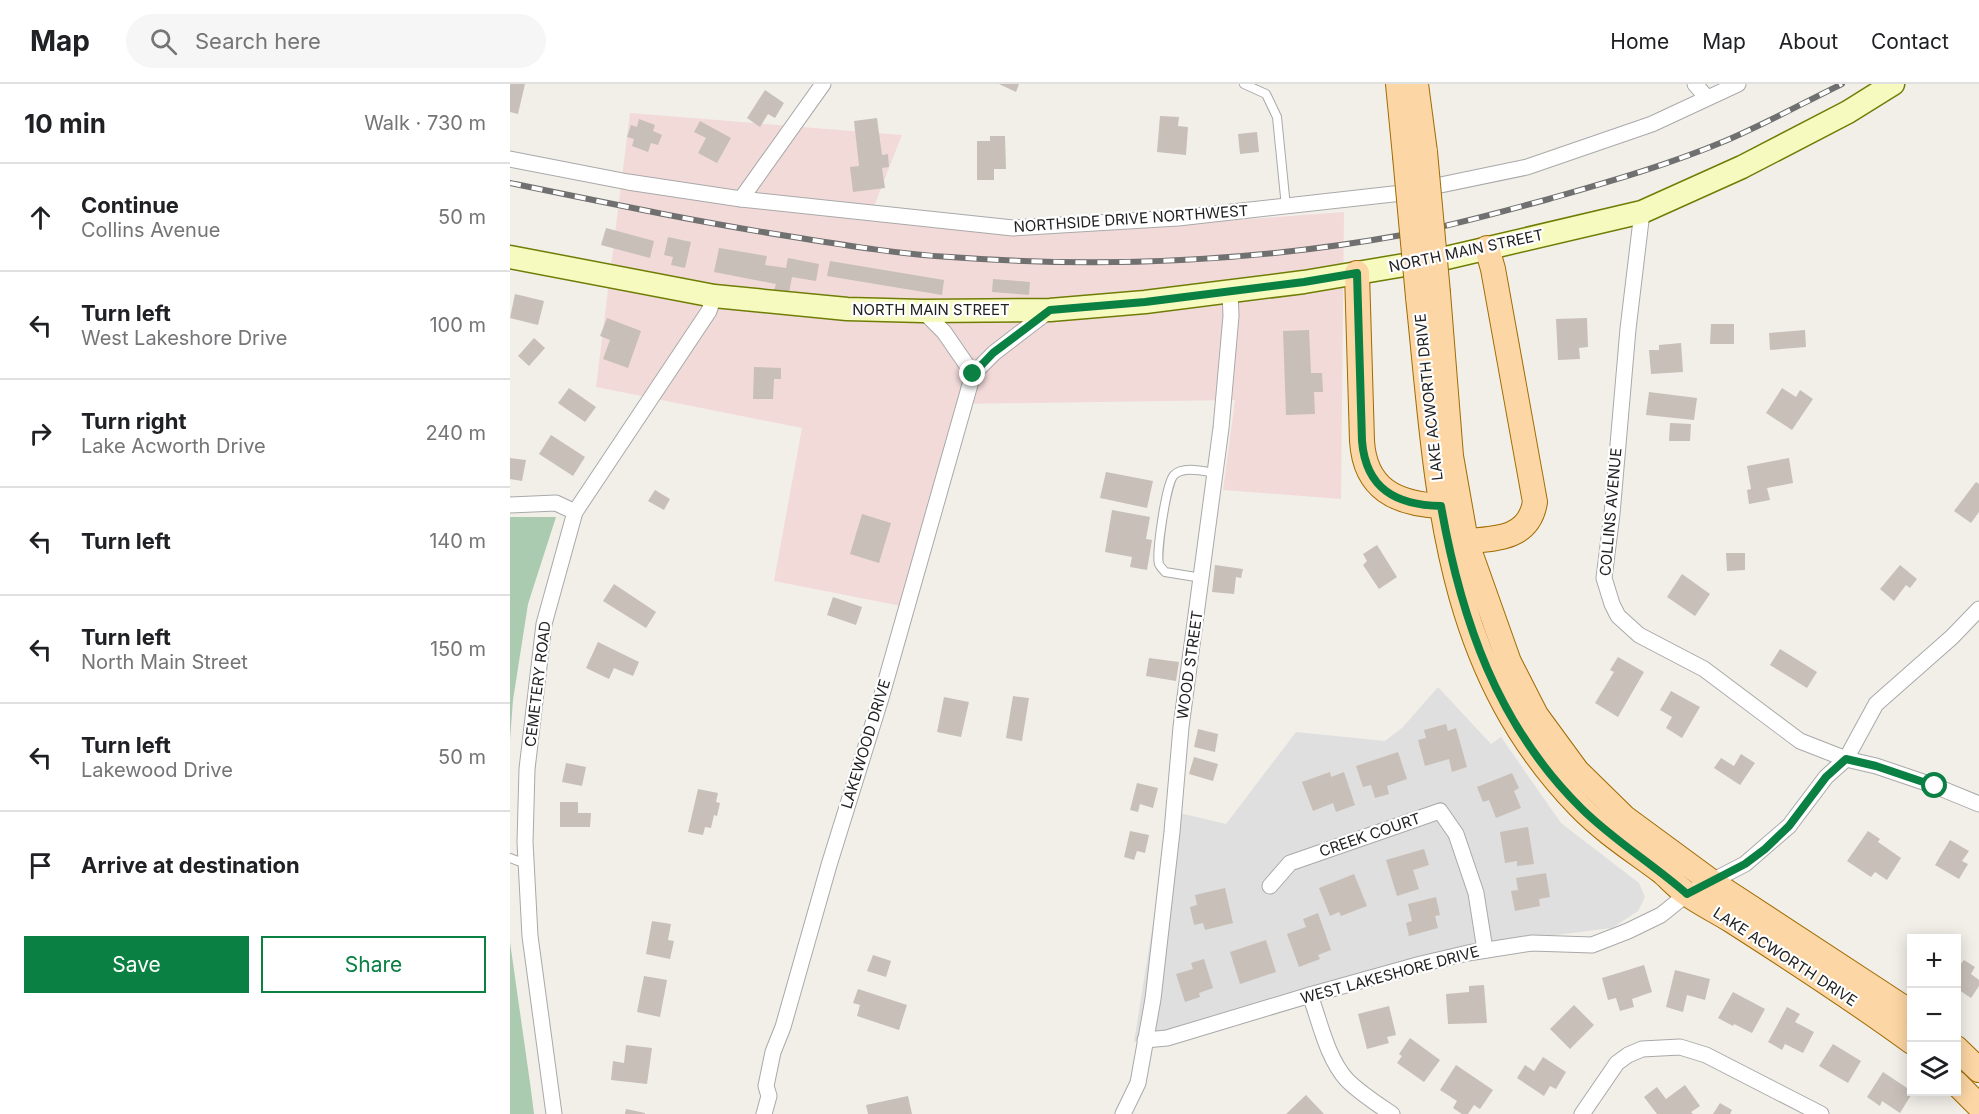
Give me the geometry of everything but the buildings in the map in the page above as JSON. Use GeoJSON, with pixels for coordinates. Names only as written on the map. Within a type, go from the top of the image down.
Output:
{"type":"FeatureCollection","features":[{"type":"Feature","properties":{"kind":"main road","name":"LAKE ACWORTH DRIVE"},"geometry":{"type":"LineString","coordinates":[[1398,84],[1415,154]]}},
{"type":"Feature","properties":{"kind":"main road","name":"LAKE ACWORTH DRIVE"},"geometry":{"type":"LineString","coordinates":[[1416,84],[1415,154],[1428,295],[1441,506],[1452,566],[1469,624],[1484,663],[1534,753],[1580,807],[1606,831],[1687,894],[1829,983],[1907,1039]]}},
{"type":"Feature","properties":{"kind":"main road","name":"NORTH MAIN STREET"},"geometry":{"type":"LineString","coordinates":[[510,257],[714,296],[847,309],[1050,310],[1145,302],[1304,282],[1446,258],[1642,212],[1742,167],[1848,112],[1893,84]]}},
{"type":"Feature","properties":{"kind":"main road"},"geometry":{"type":"LineString","coordinates":[[1466,541],[1494,539],[1519,530],[1530,517],[1535,502],[1493,269],[1487,248]]}},
{"type":"Feature","properties":{"kind":"main road"},"geometry":{"type":"LineString","coordinates":[[1357,273],[1364,459],[1380,487],[1392,495],[1404,501],[1441,506]]}},
{"type":"Feature","properties":{"kind":"main road","name":"LAKE ACWORTH DRIVE"},"geometry":{"type":"LineString","coordinates":[[1428,295],[1451,456],[1466,541],[1509,662],[1536,715],[1577,771],[1625,818],[1712,882],[1907,1010]]}},
{"type":"Feature","properties":{"kind":"main road"},"geometry":{"type":"LineString","coordinates":[[1961,1053],[1979,1070]]}},
{"type":"Feature","properties":{"kind":"main road"},"geometry":{"type":"LineString","coordinates":[[1961,1088],[1979,1106]]}},
{"type":"Feature","properties":{"kind":"street"},"geometry":{"type":"LineString","coordinates":[[741,199],[823,84]]}},
{"type":"Feature","properties":{"kind":"street"},"geometry":{"type":"LineString","coordinates":[[1695,84],[1707,98]]}},
{"type":"Feature","properties":{"kind":"street","name":"NORTHSIDE DRIVE NORTHWEST"},"geometry":{"type":"LineString","coordinates":[[510,159],[628,182],[741,199],[1013,228],[1178,218],[1402,193],[1527,167],[1652,124],[1738,84]]}},
{"type":"Feature","properties":{"kind":"street","name":"COLLINS AVENUE"},"geometry":{"type":"LineString","coordinates":[[1642,212],[1628,329],[1612,514],[1604,578],[1611,604],[1618,616],[1640,635],[1704,669],[1800,741],[1846,759],[1876,766],[1925,783],[1979,804]]}},
{"type":"Feature","properties":{"kind":"street","name":"WOOD STREET"},"geometry":{"type":"LineString","coordinates":[[1145,1040],[1153,999],[1181,727],[1215,473],[1230,327],[1230,291]]}},
{"type":"Feature","properties":{"kind":"street","name":"CEMETERY ROAD"},"geometry":{"type":"LineString","coordinates":[[554,1114],[530,936],[526,864],[527,769],[544,624],[575,512],[709,311],[714,296]]}},
{"type":"Feature","properties":{"kind":"street","name":"LAKEWOOD DRIVE"},"geometry":{"type":"LineString","coordinates":[[764,1114],[769,1096],[766,1086],[773,1052],[783,1027],[829,866],[881,698],[973,374],[993,353],[1050,310]]}},
{"type":"Feature","properties":{"kind":"street"},"geometry":{"type":"LineString","coordinates":[[923,311],[945,332],[973,374]]}},
{"type":"Feature","properties":{"kind":"street"},"geometry":{"type":"LineString","coordinates":[[510,505],[556,503],[575,512]]}},
{"type":"Feature","properties":{"kind":"street","name":"WEST LAKESHORE DRIVE"},"geometry":{"type":"LineString","coordinates":[[1145,1040],[1167,1038],[1422,964],[1485,950],[1532,943],[1592,945],[1661,915],[1687,894],[1745,864],[1789,826],[1826,777],[1846,759],[1876,704],[1952,637],[1979,609]]}},
{"type":"Feature","properties":{"kind":"street","name":"CREEK COURT"},"geometry":{"type":"LineString","coordinates":[[1270,886],[1290,862],[1440,811],[1456,834],[1476,893],[1485,950]]}},
{"type":"Feature","properties":{"kind":"street"},"geometry":{"type":"LineString","coordinates":[[1310,995],[1335,1063],[1347,1080],[1392,1114]]}},
{"type":"Feature","properties":{"kind":"street"},"geometry":{"type":"LineString","coordinates":[[1123,1114],[1138,1083],[1145,1040]]}},
{"type":"Feature","properties":{"kind":"street"},"geometry":{"type":"LineString","coordinates":[[1582,1114],[1617,1063],[1628,1054],[1642,1049],[1680,1047],[1706,1055],[1821,1114]]}},
{"type":"Feature","properties":{"kind":"lane"},"geometry":{"type":"LineString","coordinates":[[1244,84],[1266,94],[1276,117],[1286,207]]}},
{"type":"Feature","properties":{"kind":"lane"},"geometry":{"type":"LineString","coordinates":[[1202,578],[1165,572],[1159,564],[1164,507],[1169,483],[1174,475],[1181,471],[1197,470],[1215,473]]}},
{"type":"Feature","properties":{"kind":"lane"},"geometry":{"type":"LineString","coordinates":[[510,858],[526,864]]}},
{"type":"Feature","properties":{"kind":"shaded area"},"geometry":{"type":"Polygon","coordinates":[[[630,113],[902,135],[869,219],[1194,223],[1344,212],[1341,499],[1223,490],[1235,400],[957,404],[901,606],[774,581],[802,428],[596,387],[630,113]]]}},
{"type":"Feature","properties":{"kind":"shaded area"},"geometry":{"type":"Polygon","coordinates":[[[1438,687],[1491,744],[1501,737],[1561,823],[1639,883],[1645,897],[1638,911],[1612,928],[1491,943],[1134,1042],[1171,811],[1226,824],[1296,732],[1385,741],[1403,727],[1438,687]]]}},
{"type":"Feature","properties":{"kind":"green space"},"geometry":{"type":"Polygon","coordinates":[[[510,517],[556,517],[528,604],[513,700],[510,740],[510,517]]]}},
{"type":"Feature","properties":{"kind":"green space"},"geometry":{"type":"Polygon","coordinates":[[[510,942],[531,1090],[534,1114],[510,1114],[510,942]]]}},
{"type":"Feature","properties":{"kind":"railway"},"geometry":{"type":"LineString","coordinates":[[510,183],[727,226],[912,254],[1063,262],[1233,257],[1402,235],[1549,199],[1638,173],[1703,150],[1755,128],[1842,84]]}},
{"type":"Feature","properties":{"kind":"route"},"geometry":{"type":"LineString","coordinates":[[973,374],[1012,337],[1050,310],[1145,302],[1357,273],[1362,441],[1364,459],[1368,468],[1380,487],[1392,495],[1404,501],[1441,506],[1448,547],[1462,602],[1480,654],[1497,689],[1534,753],[1580,807],[1606,831],[1687,894],[1745,864],[1765,849],[1789,826],[1826,777],[1846,759],[1876,766],[1935,786]]}}]}
